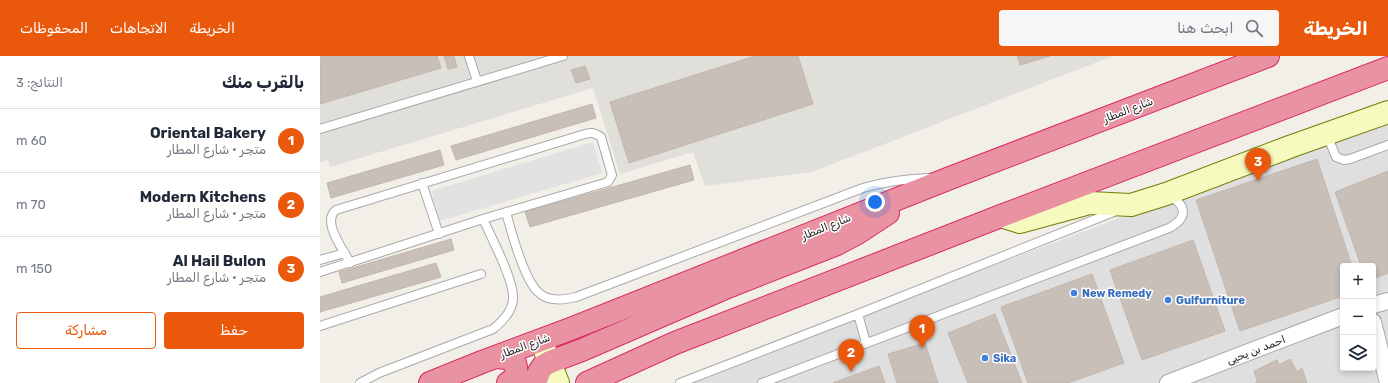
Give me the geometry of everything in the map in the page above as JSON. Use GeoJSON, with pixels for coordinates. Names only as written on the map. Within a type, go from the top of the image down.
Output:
{"type":"FeatureCollection","features":[{"type":"Feature","properties":{"kind":"highway","name":"شارع المطار"},"geometry":{"type":"LineString","coordinates":[[430,383],[950,178],[1268,56]]}},
{"type":"Feature","properties":{"kind":"highway"},"geometry":{"type":"LineString","coordinates":[[587,383],[675,343],[1388,68]]}},
{"type":"Feature","properties":{"kind":"highway"},"geometry":{"type":"LineString","coordinates":[[535,383],[538,372],[543,366],[550,362],[582,350],[730,286],[838,244],[856,234],[885,214],[950,178]]}},
{"type":"Feature","properties":{"kind":"highway"},"geometry":{"type":"LineString","coordinates":[[625,383],[632,374],[675,343]]}},
{"type":"Feature","properties":{"kind":"highway"},"geometry":{"type":"LineString","coordinates":[[496,357],[507,358],[515,363],[516,374],[508,383]]}},
{"type":"Feature","properties":{"kind":"street"},"geometry":{"type":"LineString","coordinates":[[1001,216],[1020,222],[1090,203],[1131,205],[1166,194],[1388,112]]}},
{"type":"Feature","properties":{"kind":"street"},"geometry":{"type":"LineString","coordinates":[[1376,304],[1388,301]]}},
{"type":"Feature","properties":{"kind":"street","name":"احمد بن يحيى"},"geometry":{"type":"LineString","coordinates":[[1168,383],[1340,317]]}},
{"type":"Feature","properties":{"kind":"street"},"geometry":{"type":"LineString","coordinates":[[1376,334],[1388,383]]}},
{"type":"Feature","properties":{"kind":"street"},"geometry":{"type":"LineString","coordinates":[[541,340],[558,383]]}},
{"type":"Feature","properties":{"kind":"lane"},"geometry":{"type":"LineString","coordinates":[[469,56],[477,82]]}},
{"type":"Feature","properties":{"kind":"lane"},"geometry":{"type":"LineString","coordinates":[[320,130],[563,56]]}},
{"type":"Feature","properties":{"kind":"lane"},"geometry":{"type":"LineString","coordinates":[[320,272],[350,263],[506,212],[608,182],[612,175],[600,137],[591,132],[336,210],[333,212],[330,223],[334,234],[350,263]]}},
{"type":"Feature","properties":{"kind":"lane"},"geometry":{"type":"LineString","coordinates":[[1326,134],[1336,157],[1344,160],[1388,145]]}},
{"type":"Feature","properties":{"kind":"lane"},"geometry":{"type":"LineString","coordinates":[[506,212],[513,237],[530,282],[538,293],[550,299],[563,300],[576,297],[881,182],[900,179],[950,178]]}},
{"type":"Feature","properties":{"kind":"lane"},"geometry":{"type":"LineString","coordinates":[[422,183],[439,234]]}},
{"type":"Feature","properties":{"kind":"lane"},"geometry":{"type":"LineString","coordinates":[[762,383],[1170,228],[1177,224],[1182,218],[1183,212],[1182,206],[1177,200],[1166,194]]}},
{"type":"Feature","properties":{"kind":"lane"},"geometry":{"type":"LineString","coordinates":[[680,383],[1131,205]]}},
{"type":"Feature","properties":{"kind":"lane"},"geometry":{"type":"LineString","coordinates":[[360,383],[379,373],[493,329],[503,321],[510,311],[513,299],[512,288],[495,243],[483,220]]}},
{"type":"Feature","properties":{"kind":"lane"},"geometry":{"type":"LineString","coordinates":[[320,260],[345,253]]}},
{"type":"Feature","properties":{"kind":"lane"},"geometry":{"type":"LineString","coordinates":[[320,326],[480,274]]}},
{"type":"Feature","properties":{"kind":"lane"},"geometry":{"type":"LineString","coordinates":[[858,314],[866,343]]}},
{"type":"Feature","properties":{"kind":"shaded area"},"geometry":{"type":"Polygon","coordinates":[[[320,56],[1113,56],[812,172],[705,186],[693,152],[620,174],[593,88],[330,167],[328,160],[320,162],[320,56]]]}},
{"type":"Feature","properties":{"kind":"shaded area"},"geometry":{"type":"Polygon","coordinates":[[[1388,117],[1388,383],[681,383],[1388,117]]]}},
{"type":"Feature","properties":{"kind":"shaded area"},"geometry":{"type":"Polygon","coordinates":[[[593,142],[602,173],[440,221],[431,191],[593,142]]]}},
{"type":"Feature","properties":{"kind":"building"},"geometry":{"type":"Polygon","coordinates":[[[320,56],[437,56],[441,68],[320,104],[320,56]]]}},
{"type":"Feature","properties":{"kind":"building"},"geometry":{"type":"Polygon","coordinates":[[[444,56],[454,56],[457,67],[448,69],[444,56]]]}},
{"type":"Feature","properties":{"kind":"building"},"geometry":{"type":"Polygon","coordinates":[[[755,56],[798,56],[813,104],[629,163],[610,102],[755,56]]]}},
{"type":"Feature","properties":{"kind":"building"},"geometry":{"type":"Polygon","coordinates":[[[1017,56],[1050,56],[1020,65],[1017,56]]]}},
{"type":"Feature","properties":{"kind":"building"},"geometry":{"type":"Polygon","coordinates":[[[585,66],[590,79],[576,83],[571,70],[585,66]]]}},
{"type":"Feature","properties":{"kind":"building"},"geometry":{"type":"Polygon","coordinates":[[[592,104],[596,118],[456,160],[451,146],[592,104]]]}},
{"type":"Feature","properties":{"kind":"building"},"geometry":{"type":"Polygon","coordinates":[[[440,150],[444,165],[331,198],[327,183],[440,150]]]}},
{"type":"Feature","properties":{"kind":"building"},"geometry":{"type":"Polygon","coordinates":[[[1317,159],[1351,263],[1340,263],[1340,297],[1240,331],[1196,200],[1317,159]]]}},
{"type":"Feature","properties":{"kind":"building"},"geometry":{"type":"Polygon","coordinates":[[[690,165],[694,180],[530,227],[525,212],[690,165]]]}},
{"type":"Feature","properties":{"kind":"building"},"geometry":{"type":"Polygon","coordinates":[[[1388,171],[1388,273],[1376,278],[1376,263],[1360,263],[1335,192],[1388,171]]]}},
{"type":"Feature","properties":{"kind":"building"},"geometry":{"type":"Polygon","coordinates":[[[451,239],[454,250],[342,283],[339,272],[451,239]]]}},
{"type":"Feature","properties":{"kind":"building","name":"Gulfurniture"},"geometry":{"type":"Polygon","coordinates":[[[1193,240],[1225,331],[1142,360],[1110,270],[1193,240]]]}},
{"type":"Feature","properties":{"kind":"building"},"geometry":{"type":"Polygon","coordinates":[[[436,263],[441,277],[320,312],[320,297],[436,263]]]}},
{"type":"Feature","properties":{"kind":"building"},"geometry":{"type":"Polygon","coordinates":[[[1092,274],[1124,363],[1068,383],[1028,383],[1001,307],[1092,274]]]}},
{"type":"Feature","properties":{"kind":"building","name":"Sika"},"geometry":{"type":"Polygon","coordinates":[[[995,314],[1022,383],[968,383],[948,333],[995,314]]]}},
{"type":"Feature","properties":{"kind":"building"},"geometry":{"type":"Polygon","coordinates":[[[925,343],[938,383],[897,383],[888,354],[925,343]]]}},
{"type":"Feature","properties":{"kind":"building"},"geometry":{"type":"Polygon","coordinates":[[[1290,359],[1297,372],[1302,368],[1307,383],[1256,383],[1257,381],[1254,371],[1277,360],[1279,365],[1290,359]]]}},
{"type":"Feature","properties":{"kind":"building"},"geometry":{"type":"Polygon","coordinates":[[[879,366],[885,383],[833,383],[879,366]]]}},
{"type":"Feature","properties":{"kind":"place","name":"Al Hail Bulon"},"geometry":{"type":"Point","coordinates":[1258,181]}},
{"type":"Feature","properties":{"kind":"place","name":"New Remedy"},"geometry":{"type":"Point","coordinates":[1074,293]}},
{"type":"Feature","properties":{"kind":"place","name":"Gulfurniture"},"geometry":{"type":"Point","coordinates":[1168,300]}},
{"type":"Feature","properties":{"kind":"place","name":"Oriental Bakery"},"geometry":{"type":"Point","coordinates":[922,348]}},
{"type":"Feature","properties":{"kind":"place","name":"Sika"},"geometry":{"type":"Point","coordinates":[985,358]}},
{"type":"Feature","properties":{"kind":"place","name":"Modern Kitchens"},"geometry":{"type":"Point","coordinates":[851,372]}}]}
